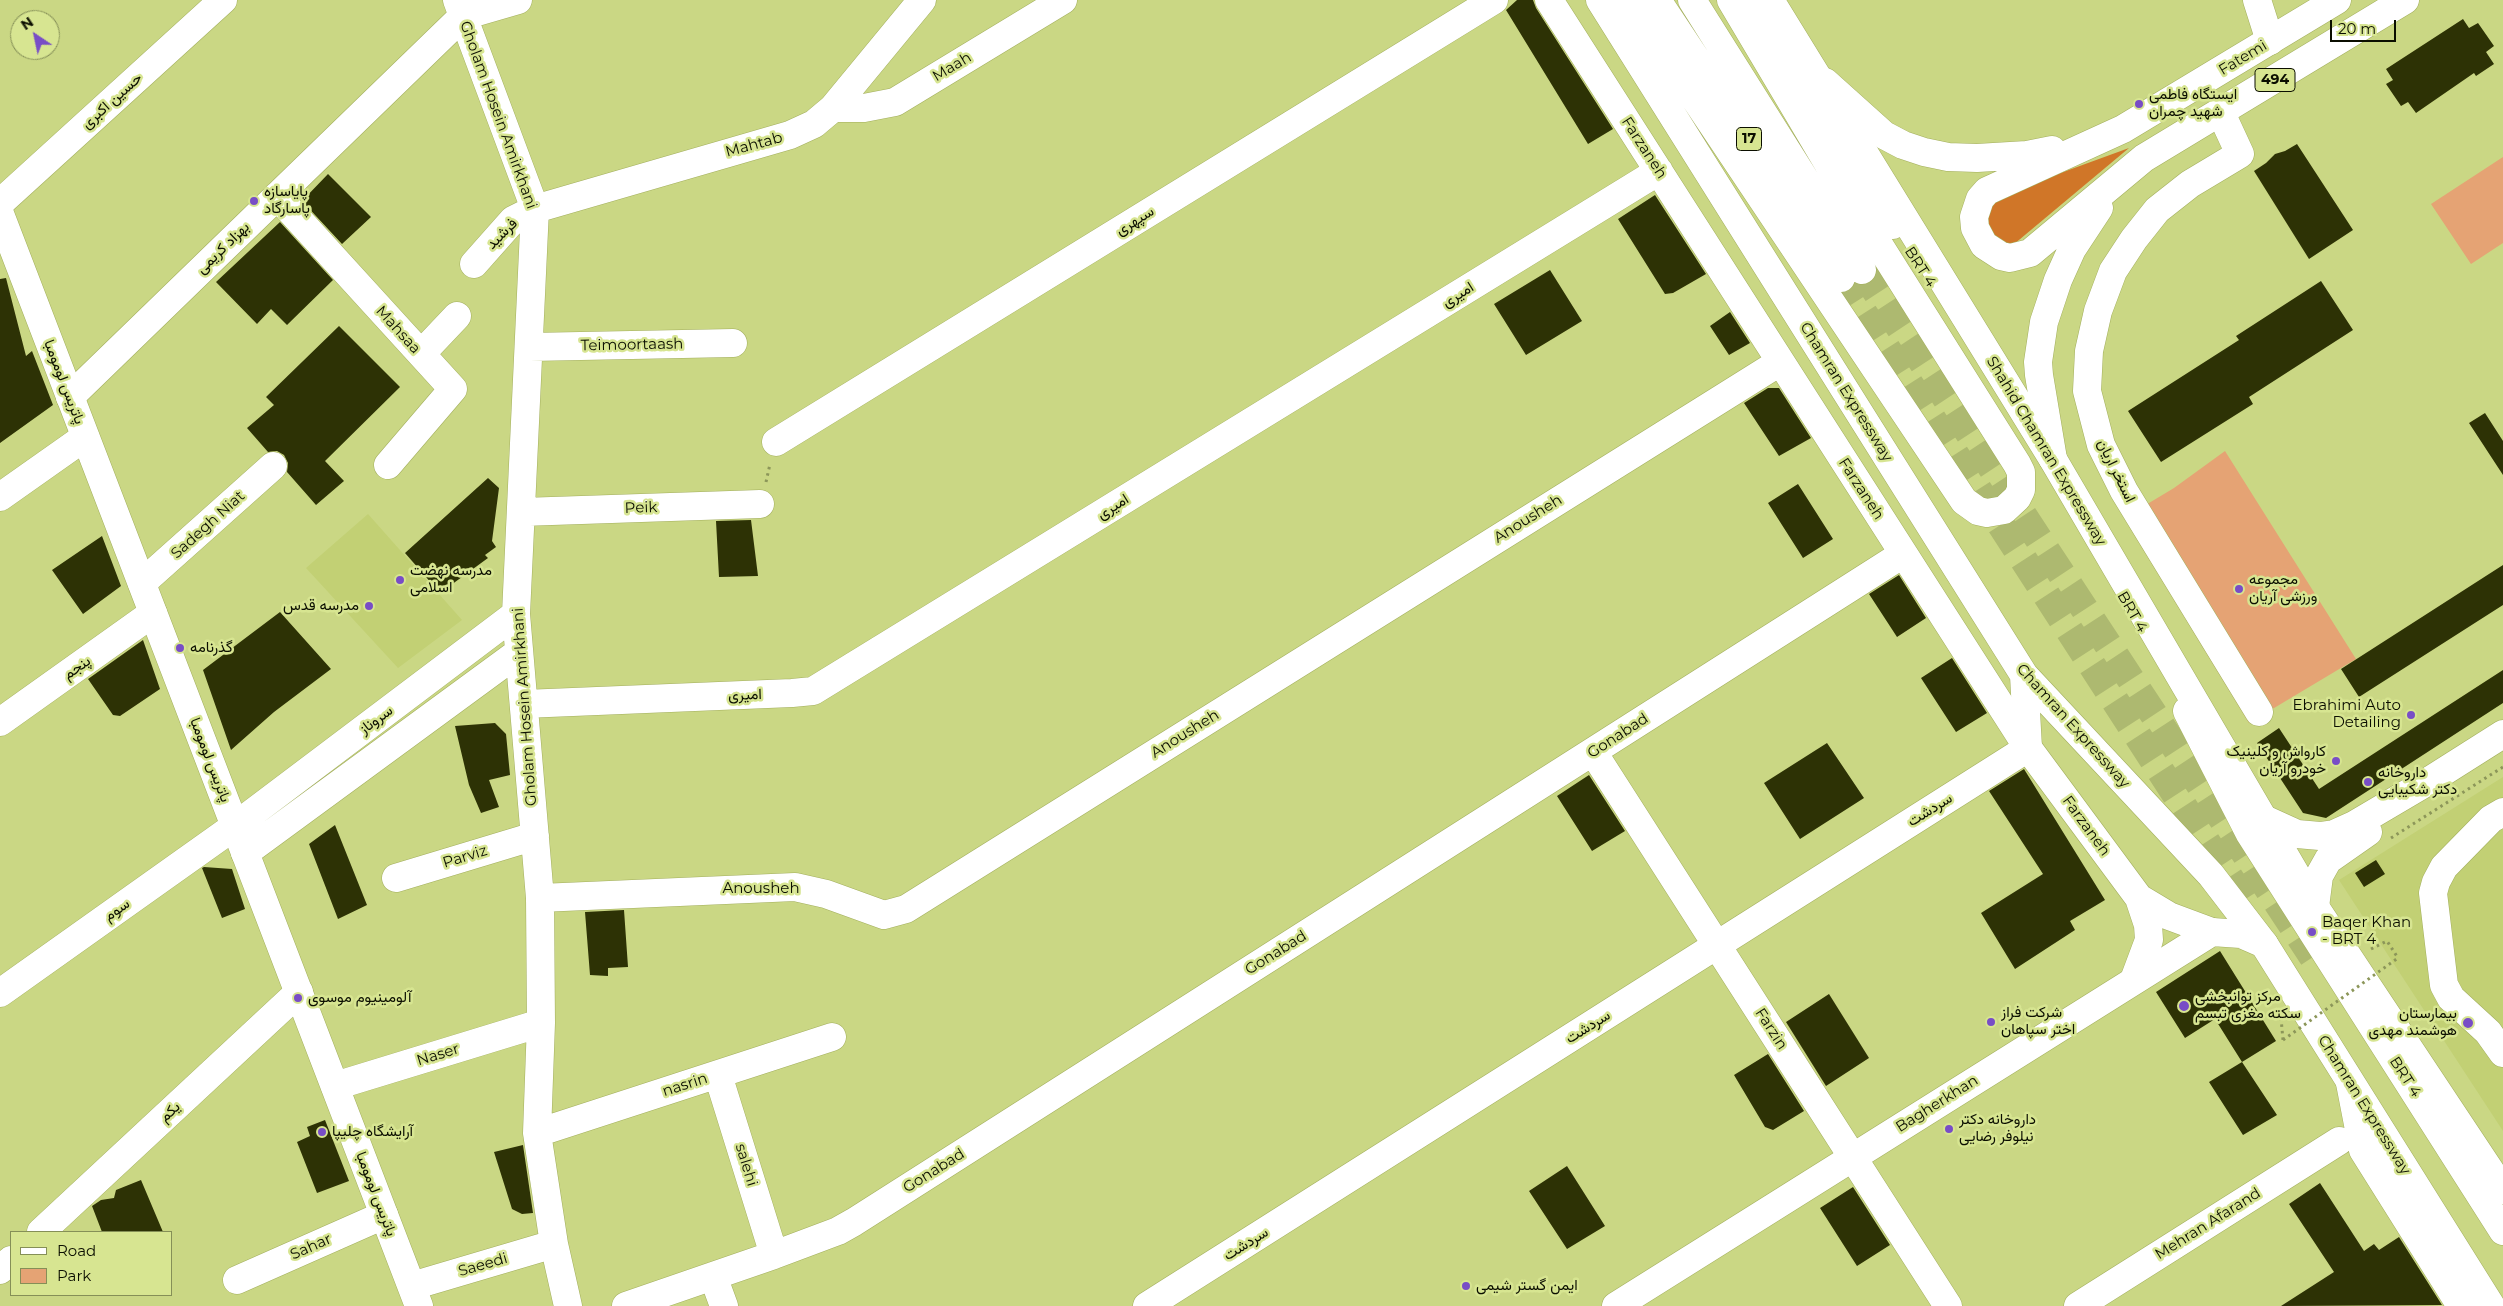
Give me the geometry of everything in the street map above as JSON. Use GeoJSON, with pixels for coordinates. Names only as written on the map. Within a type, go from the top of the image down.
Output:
{"type":"FeatureCollection","features":[{"type":"Feature","properties":{"kind":"main road","name":"حسین اکبری"},"geometry":{"type":"LineString","coordinates":[[0,203],[223,0]]}},
{"type":"Feature","properties":{"kind":"main road"},"geometry":{"type":"LineString","coordinates":[[460,8],[518,0]]}},
{"type":"Feature","properties":{"kind":"main road","name":"Mahtab"},"geometry":{"type":"LineString","coordinates":[[535,209],[802,131],[814,124],[833,108],[922,0]]}},
{"type":"Feature","properties":{"kind":"main road","name":"Maah"},"geometry":{"type":"LineString","coordinates":[[833,108],[864,108],[896,102],[1063,0]]}},
{"type":"Feature","properties":{"kind":"main road","name":"سپهری"},"geometry":{"type":"LineString","coordinates":[[776,442],[1494,0]]}},
{"type":"Feature","properties":{"kind":"main road","name":"Farzaneh"},"geometry":{"type":"LineString","coordinates":[[1549,0],[2028,748],[2139,898],[2148,924],[2149,940],[2134,980]]}},
{"type":"Feature","properties":{"kind":"main road","name":"Chamran Expressway"},"geometry":{"type":"LineString","coordinates":[[1600,0],[2024,675],[2211,875],[2264,944],[2491,1306]]}},
{"type":"Feature","properties":{"kind":"main road"},"geometry":{"type":"LineString","coordinates":[[1629,0],[1964,501],[1978,511],[1987,513],[2004,510],[2017,498],[2021,490],[2021,472],[2017,464],[1835,176],[1731,0]]}},
{"type":"Feature","properties":{"kind":"main road","name":"17"},"geometry":{"type":"LineString","coordinates":[[1657,0],[1852,274],[1692,0]]}},
{"type":"Feature","properties":{"kind":"main road","name":"BRT 4"},"geometry":{"type":"LineString","coordinates":[[1750,0],[2058,482],[2170,679],[2250,834],[2503,1231]]}},
{"type":"Feature","properties":{"kind":"main road","name":"Shahid Chamran Expressway"},"geometry":{"type":"LineString","coordinates":[[1770,0],[2054,461],[2315,907]]}},
{"type":"Feature","properties":{"kind":"main road"},"geometry":{"type":"LineString","coordinates":[[2257,0],[2270,41]]}},
{"type":"Feature","properties":{"kind":"main road","name":"Fatemi"},"geometry":{"type":"LineString","coordinates":[[2123,129],[2336,0]]}},
{"type":"Feature","properties":{"kind":"main road","name":"494"},"geometry":{"type":"LineString","coordinates":[[2144,158],[2405,0]]}},
{"type":"Feature","properties":{"kind":"main road","name":"بهزاد کریمی"},"geometry":{"type":"LineString","coordinates":[[70,397],[277,196],[460,8]]}},
{"type":"Feature","properties":{"kind":"main road","name":"Gholam Hosein Amirkhani"},"geometry":{"type":"LineString","coordinates":[[460,8],[535,209],[516,614],[540,898],[541,1023],[538,1133],[554,1244],[568,1306]]}},
{"type":"Feature","properties":{"kind":"main road"},"geometry":{"type":"LineString","coordinates":[[1812,70],[1884,135],[1903,145],[1948,157],[1977,158],[2027,155],[2048,151],[2123,129]]}},
{"type":"Feature","properties":{"kind":"main road","name":"استخر اریان"},"geometry":{"type":"LineString","coordinates":[[2221,113],[2240,154],[2190,184],[2157,210],[2134,239],[2113,271],[2098,311],[2089,352],[2087,391],[2101,445],[2124,492],[2259,712]]}},
{"type":"Feature","properties":{"kind":"main road"},"geometry":{"type":"LineString","coordinates":[[2123,129],[1987,191],[1980,199],[1974,218],[1975,228],[1984,245],[2001,256],[2010,258],[2030,253],[2144,158]]}},
{"type":"Feature","properties":{"kind":"main road"},"geometry":{"type":"LineString","coordinates":[[2054,461],[2038,362],[2044,322],[2051,298],[2072,249],[2092,216],[2144,158]]}},
{"type":"Feature","properties":{"kind":"main road","name":"امیری"},"geometry":{"type":"LineString","coordinates":[[524,704],[813,691],[1659,171]]}},
{"type":"Feature","properties":{"kind":"main road","name":"Mahsaa"},"geometry":{"type":"LineString","coordinates":[[277,196],[453,390],[388,465]]}},
{"type":"Feature","properties":{"kind":"main road","name":"فرشید"},"geometry":{"type":"LineString","coordinates":[[474,264],[513,220],[535,209]]}},
{"type":"Feature","properties":{"kind":"main road","name":"پاتریس لومومبا"},"geometry":{"type":"LineString","coordinates":[[0,214],[6,248],[70,397],[416,1296]]}},
{"type":"Feature","properties":{"kind":"main road"},"geometry":{"type":"LineString","coordinates":[[421,354],[457,316]]}},
{"type":"Feature","properties":{"kind":"main road","name":"Teimoortaash"},"geometry":{"type":"LineString","coordinates":[[530,346],[733,342]]}},
{"type":"Feature","properties":{"kind":"main road","name":"Anousheh"},"geometry":{"type":"LineString","coordinates":[[540,898],[795,886],[826,894],[884,915],[901,912],[1780,362]]}},
{"type":"Feature","properties":{"kind":"main road"},"geometry":{"type":"LineString","coordinates":[[0,497],[85,437]]}},
{"type":"Feature","properties":{"kind":"main road","name":"Sadegh Niat"},"geometry":{"type":"LineString","coordinates":[[142,583],[273,466]]}},
{"type":"Feature","properties":{"kind":"main road","name":"Peik"},"geometry":{"type":"LineString","coordinates":[[522,512],[760,504]]}},
{"type":"Feature","properties":{"kind":"main road","name":"Gonabad"},"geometry":{"type":"LineString","coordinates":[[626,1306],[774,1255],[838,1231],[854,1222],[1903,554]]}},
{"type":"Feature","properties":{"kind":"main road","name":"پنجم"},"geometry":{"type":"LineString","coordinates":[[0,722],[153,613]]}},
{"type":"Feature","properties":{"kind":"main road","name":"سروناز"},"geometry":{"type":"LineString","coordinates":[[235,826],[516,614]]}},
{"type":"Feature","properties":{"kind":"main road","name":"سروناز"},"geometry":{"type":"LineString","coordinates":[[245,852],[519,652]]}},
{"type":"Feature","properties":{"kind":"main road"},"geometry":{"type":"LineString","coordinates":[[2024,675],[2028,748]]}},
{"type":"Feature","properties":{"kind":"main road"},"geometry":{"type":"LineString","coordinates":[[365,728],[382,751]]}},
{"type":"Feature","properties":{"kind":"main road"},"geometry":{"type":"LineString","coordinates":[[2503,734],[2328,860],[2316,885],[2315,907],[2503,1190]]}},
{"type":"Feature","properties":{"kind":"main road"},"geometry":{"type":"LineString","coordinates":[[2264,819],[2297,834],[2320,836],[2334,834],[2428,788],[2503,747]]}},
{"type":"Feature","properties":{"kind":"main road","name":"سردشت"},"geometry":{"type":"LineString","coordinates":[[1147,1306],[2028,748]]}},
{"type":"Feature","properties":{"kind":"main road","name":"Farzin"},"geometry":{"type":"LineString","coordinates":[[1593,752],[1948,1306]]}},
{"type":"Feature","properties":{"kind":"main road"},"geometry":{"type":"LineString","coordinates":[[2503,812],[2491,819],[2444,866],[2433,893],[2444,984],[2450,998],[2488,1032],[2503,1053]]}},
{"type":"Feature","properties":{"kind":"main road","name":"سوم"},"geometry":{"type":"LineString","coordinates":[[0,993],[235,826]]}},
{"type":"Feature","properties":{"kind":"main road","name":"Parviz"},"geometry":{"type":"LineString","coordinates":[[396,878],[534,836]]}},
{"type":"Feature","properties":{"kind":"main road"},"geometry":{"type":"LineString","coordinates":[[2139,898],[2169,916],[2212,932],[2241,934],[2264,944]]}},
{"type":"Feature","properties":{"kind":"main road","name":"Bagherkhan"},"geometry":{"type":"LineString","coordinates":[[1616,1306],[2212,932]]}},
{"type":"Feature","properties":{"kind":"main road","name":"یکم"},"geometry":{"type":"LineString","coordinates":[[42,1231],[299,992]]}},
{"type":"Feature","properties":{"kind":"main road","name":"Naser"},"geometry":{"type":"LineString","coordinates":[[335,1086],[541,1023]]}},
{"type":"Feature","properties":{"kind":"main road","name":"nasrin"},"geometry":{"type":"LineString","coordinates":[[538,1133],[832,1036]]}},
{"type":"Feature","properties":{"kind":"main road","name":"salehi"},"geometry":{"type":"LineString","coordinates":[[718,1074],[774,1255]]}},
{"type":"Feature","properties":{"kind":"main road"},"geometry":{"type":"LineString","coordinates":[[2350,1083],[2363,1150],[2461,1306]]}},
{"type":"Feature","properties":{"kind":"main road","name":"Mehran Afarand"},"geometry":{"type":"LineString","coordinates":[[2078,1306],[2339,1141]]}},
{"type":"Feature","properties":{"kind":"main road","name":"Sahar"},"geometry":{"type":"LineString","coordinates":[[237,1280],[384,1215]]}},
{"type":"Feature","properties":{"kind":"main road","name":"Saeedi"},"geometry":{"type":"LineString","coordinates":[[416,1296],[554,1244]]}},
{"type":"Feature","properties":{"kind":"main road"},"geometry":{"type":"LineString","coordinates":[[0,1270],[10,1261]]}},
{"type":"Feature","properties":{"kind":"main road"},"geometry":{"type":"LineString","coordinates":[[713,1276],[724,1306]]}},
{"type":"Feature","properties":{"kind":"path"},"geometry":{"type":"LineString","coordinates":[[760,504],[776,442]]}},
{"type":"Feature","properties":{"kind":"path"},"geometry":{"type":"LineString","coordinates":[[2385,842],[2503,767]]}},
{"type":"Feature","properties":{"kind":"path"},"geometry":{"type":"LineString","coordinates":[[2280,1015],[2283,1040],[2398,958],[2387,941]]}},
{"type":"Feature","properties":{"kind":"shaded area"},"geometry":{"type":"Polygon","coordinates":[[[2129,148],[2007,250],[1988,245],[1984,204],[2025,186],[2129,148]]]}},
{"type":"Feature","properties":{"kind":"shaded area"},"geometry":{"type":"Polygon","coordinates":[[[368,514],[462,620],[398,668],[306,568],[368,514]]]}},
{"type":"Feature","properties":{"kind":"shaded area","name":"بیمارستان هوشمند مهدی"},"geometry":{"type":"Polygon","coordinates":[[[2503,777],[2503,1131],[2339,880],[2503,777]]]}},
{"type":"Feature","properties":{"kind":"green space"},"geometry":{"type":"Polygon","coordinates":[[[2503,157],[2503,243],[2471,264],[2431,204],[2503,157]]]}},
{"type":"Feature","properties":{"kind":"green space","name":"مجموعه ورزشی آریان"},"geometry":{"type":"Polygon","coordinates":[[[2225,451],[2356,659],[2249,723],[2124,518],[2174,488],[2225,451]]]}},
{"type":"Feature","properties":{"kind":"building"},"geometry":{"type":"Polygon","coordinates":[[[1517,0],[1533,0],[1536,8],[1613,129],[1588,144],[1506,10],[1517,0]]]}},
{"type":"Feature","properties":{"kind":"building"},"geometry":{"type":"Polygon","coordinates":[[[2463,19],[2469,28],[2478,23],[2494,46],[2486,52],[2494,64],[2476,76],[2474,73],[2416,113],[2408,102],[2401,106],[2386,84],[2393,80],[2386,69],[2463,19]]]}},
{"type":"Feature","properties":{"kind":"building"},"geometry":{"type":"Polygon","coordinates":[[[2297,144],[2353,230],[2309,259],[2254,171],[2275,154],[2297,144]]]}},
{"type":"Feature","properties":{"kind":"building"},"geometry":{"type":"Polygon","coordinates":[[[328,174],[371,217],[342,244],[302,201],[328,174]]]}},
{"type":"Feature","properties":{"kind":"building"},"geometry":{"type":"Polygon","coordinates":[[[1655,195],[1706,274],[1673,293],[1665,294],[1618,219],[1655,195]]]}},
{"type":"Feature","properties":{"kind":"building"},"geometry":{"type":"Polygon","coordinates":[[[280,222],[333,280],[287,325],[271,309],[257,324],[216,282],[280,222]]]}},
{"type":"Feature","properties":{"kind":"building"},"geometry":{"type":"Polygon","coordinates":[[[1550,270],[1582,321],[1526,355],[1494,304],[1550,270]]]}},
{"type":"Feature","properties":{"kind":"building"},"geometry":{"type":"Polygon","coordinates":[[[6,278],[26,356],[32,351],[53,405],[0,443],[0,279],[6,278]]]}},
{"type":"Feature","properties":{"kind":"building"},"geometry":{"type":"Polygon","coordinates":[[[2321,281],[2353,330],[2249,397],[2253,404],[2161,462],[2128,411],[2239,340],[2236,336],[2321,281]]]}},
{"type":"Feature","properties":{"kind":"building"},"geometry":{"type":"Polygon","coordinates":[[[1730,312],[1750,343],[1729,355],[1710,326],[1730,312]]]}},
{"type":"Feature","properties":{"kind":"building"},"geometry":{"type":"Polygon","coordinates":[[[339,326],[400,387],[325,461],[344,481],[316,505],[287,472],[288,463],[284,455],[277,451],[268,452],[247,428],[274,405],[266,397],[339,326]]]}},
{"type":"Feature","properties":{"kind":"building"},"geometry":{"type":"Polygon","coordinates":[[[1768,388],[1779,388],[1811,438],[1779,456],[1744,403],[1768,388]]]}},
{"type":"Feature","properties":{"kind":"building"},"geometry":{"type":"Polygon","coordinates":[[[2485,413],[2503,441],[2503,475],[2469,423],[2485,413]]]}},
{"type":"Feature","properties":{"kind":"building"},"geometry":{"type":"Polygon","coordinates":[[[488,478],[499,488],[492,541],[496,547],[485,555],[488,558],[440,593],[405,553],[488,478]]]}},
{"type":"Feature","properties":{"kind":"building"},"geometry":{"type":"Polygon","coordinates":[[[1798,484],[1833,539],[1803,558],[1768,503],[1798,484]]]}},
{"type":"Feature","properties":{"kind":"building"},"geometry":{"type":"Polygon","coordinates":[[[751,520],[758,576],[719,577],[716,521],[751,520]]]}},
{"type":"Feature","properties":{"kind":"building"},"geometry":{"type":"Polygon","coordinates":[[[102,536],[121,586],[83,614],[52,570],[102,536]]]}},
{"type":"Feature","properties":{"kind":"building"},"geometry":{"type":"Polygon","coordinates":[[[2503,565],[2503,605],[2359,697],[2341,669],[2503,565]]]}},
{"type":"Feature","properties":{"kind":"building"},"geometry":{"type":"Polygon","coordinates":[[[1899,575],[1926,618],[1897,637],[1869,594],[1899,575]]]}},
{"type":"Feature","properties":{"kind":"building"},"geometry":{"type":"Polygon","coordinates":[[[280,612],[331,669],[274,712],[231,750],[203,670],[280,612]]]}},
{"type":"Feature","properties":{"kind":"building"},"geometry":{"type":"Polygon","coordinates":[[[143,640],[160,689],[120,716],[113,715],[88,679],[143,640]]]}},
{"type":"Feature","properties":{"kind":"building"},"geometry":{"type":"Polygon","coordinates":[[[1952,658],[1987,713],[1956,732],[1921,678],[1952,658]]]}},
{"type":"Feature","properties":{"kind":"building"},"geometry":{"type":"Polygon","coordinates":[[[2503,670],[2503,703],[2326,818],[2303,813],[2257,743],[2279,728],[2319,789],[2503,670]]]}},
{"type":"Feature","properties":{"kind":"building"},"geometry":{"type":"Polygon","coordinates":[[[495,723],[506,734],[510,775],[489,780],[499,807],[481,813],[469,785],[455,726],[495,723]]]}},
{"type":"Feature","properties":{"kind":"building"},"geometry":{"type":"Polygon","coordinates":[[[1827,743],[1864,798],[1800,839],[1764,783],[1827,743]]]}},
{"type":"Feature","properties":{"kind":"building"},"geometry":{"type":"Polygon","coordinates":[[[2024,769],[2105,900],[2070,921],[2075,930],[2015,969],[1981,913],[2043,874],[1989,791],[2024,769]]]}},
{"type":"Feature","properties":{"kind":"building"},"geometry":{"type":"Polygon","coordinates":[[[1589,775],[1625,831],[1592,851],[1557,796],[1589,775]]]}},
{"type":"Feature","properties":{"kind":"building"},"geometry":{"type":"Polygon","coordinates":[[[335,825],[367,905],[338,919],[309,844],[335,825]]]}},
{"type":"Feature","properties":{"kind":"building"},"geometry":{"type":"Polygon","coordinates":[[[2376,860],[2385,874],[2364,887],[2355,873],[2376,860]]]}},
{"type":"Feature","properties":{"kind":"building"},"geometry":{"type":"Polygon","coordinates":[[[202,868],[232,869],[245,909],[222,918],[202,868]]]}},
{"type":"Feature","properties":{"kind":"building"},"geometry":{"type":"Polygon","coordinates":[[[624,910],[628,967],[608,968],[608,976],[590,975],[585,912],[624,910]]]}},
{"type":"Feature","properties":{"kind":"building"},"geometry":{"type":"Polygon","coordinates":[[[2220,951],[2276,1041],[2242,1062],[2215,1019],[2185,1038],[2156,992],[2220,951]]]}},
{"type":"Feature","properties":{"kind":"building"},"geometry":{"type":"Polygon","coordinates":[[[1829,994],[1869,1058],[1826,1086],[1786,1022],[1829,994]]]}},
{"type":"Feature","properties":{"kind":"building"},"geometry":{"type":"Polygon","coordinates":[[[1768,1054],[1804,1111],[1773,1130],[1765,1127],[1734,1075],[1768,1054]]]}},
{"type":"Feature","properties":{"kind":"building"},"geometry":{"type":"Polygon","coordinates":[[[2242,1062],[2277,1115],[2243,1135],[2209,1082],[2242,1062]]]}},
{"type":"Feature","properties":{"kind":"building"},"geometry":{"type":"Polygon","coordinates":[[[325,1120],[349,1181],[317,1193],[297,1142],[310,1136],[307,1127],[325,1120]]]}},
{"type":"Feature","properties":{"kind":"building"},"geometry":{"type":"Polygon","coordinates":[[[523,1145],[533,1213],[522,1214],[512,1209],[494,1152],[523,1145]]]}},
{"type":"Feature","properties":{"kind":"building"},"geometry":{"type":"Polygon","coordinates":[[[1567,1166],[1605,1226],[1567,1249],[1529,1191],[1567,1166]]]}},
{"type":"Feature","properties":{"kind":"building"},"geometry":{"type":"Polygon","coordinates":[[[141,1180],[163,1231],[102,1231],[92,1206],[101,1200],[114,1198],[116,1190],[141,1180]]]}},
{"type":"Feature","properties":{"kind":"building"},"geometry":{"type":"Polygon","coordinates":[[[2320,1183],[2364,1251],[2374,1244],[2379,1250],[2399,1237],[2442,1305],[2281,1306],[2334,1272],[2289,1204],[2320,1183]]]}},
{"type":"Feature","properties":{"kind":"building"},"geometry":{"type":"Polygon","coordinates":[[[1853,1187],[1890,1245],[1857,1266],[1820,1208],[1853,1187]]]}},
{"type":"Feature","properties":{"kind":"tunnel"},"geometry":{"type":"LineString","coordinates":[[1862,270],[2313,957]]}},
{"type":"Feature","properties":{"kind":"tunnel"},"geometry":{"type":"LineString","coordinates":[[1841,278],[2244,900]]}},
{"type":"Feature","properties":{"kind":"place","name":"ایستگاه فاطمی شهید چمران"},"geometry":{"type":"Point","coordinates":[2139,104]}},
{"type":"Feature","properties":{"kind":"place","name":"پایاسازه پاسارگاد"},"geometry":{"type":"Point","coordinates":[254,201]}},
{"type":"Feature","properties":{"kind":"place","name":"مدرسه نهضت اسلامی"},"geometry":{"type":"Point","coordinates":[400,580]}},
{"type":"Feature","properties":{"kind":"place","name":"مجموعه ورزشی آریان"},"geometry":{"type":"Point","coordinates":[2239,589]}},
{"type":"Feature","properties":{"kind":"place","name":"مدرسه قدس"},"geometry":{"type":"Point","coordinates":[369,606]}},
{"type":"Feature","properties":{"kind":"place","name":"گذرنامه"},"geometry":{"type":"Point","coordinates":[180,648]}},
{"type":"Feature","properties":{"kind":"place","name":"Ebrahimi Auto Detailing"},"geometry":{"type":"Point","coordinates":[2411,715]}},
{"type":"Feature","properties":{"kind":"place","name":"کارواش و کلینیک خودرو آریان"},"geometry":{"type":"Point","coordinates":[2336,761]}},
{"type":"Feature","properties":{"kind":"place","name":"داروخانه دکتر شکیبایی"},"geometry":{"type":"Point","coordinates":[2368,782]}},
{"type":"Feature","properties":{"kind":"place","name":"Baqer Khan - BRT 4"},"geometry":{"type":"Point","coordinates":[2312,932]}},
{"type":"Feature","properties":{"kind":"place","name":"آلومینیوم موسوی"},"geometry":{"type":"Point","coordinates":[298,998]}},
{"type":"Feature","properties":{"kind":"place","name":"مرکز توانبخشی سکته مغزی تبسم"},"geometry":{"type":"Point","coordinates":[2184,1006]}},
{"type":"Feature","properties":{"kind":"place","name":"شرکت فراز اختر سپاهان"},"geometry":{"type":"Point","coordinates":[1991,1022]}},
{"type":"Feature","properties":{"kind":"place","name":"بیمارستان هوشمند مهدی"},"geometry":{"type":"Point","coordinates":[2468,1023]}},
{"type":"Feature","properties":{"kind":"place","name":"داروخانه دکتر نیلوفر رضایی"},"geometry":{"type":"Point","coordinates":[1949,1129]}},
{"type":"Feature","properties":{"kind":"place","name":"آرایشگاه چلیپا"},"geometry":{"type":"Point","coordinates":[322,1132]}},
{"type":"Feature","properties":{"kind":"place","name":"ایمن گستر شیمی"},"geometry":{"type":"Point","coordinates":[1466,1286]}}]}
